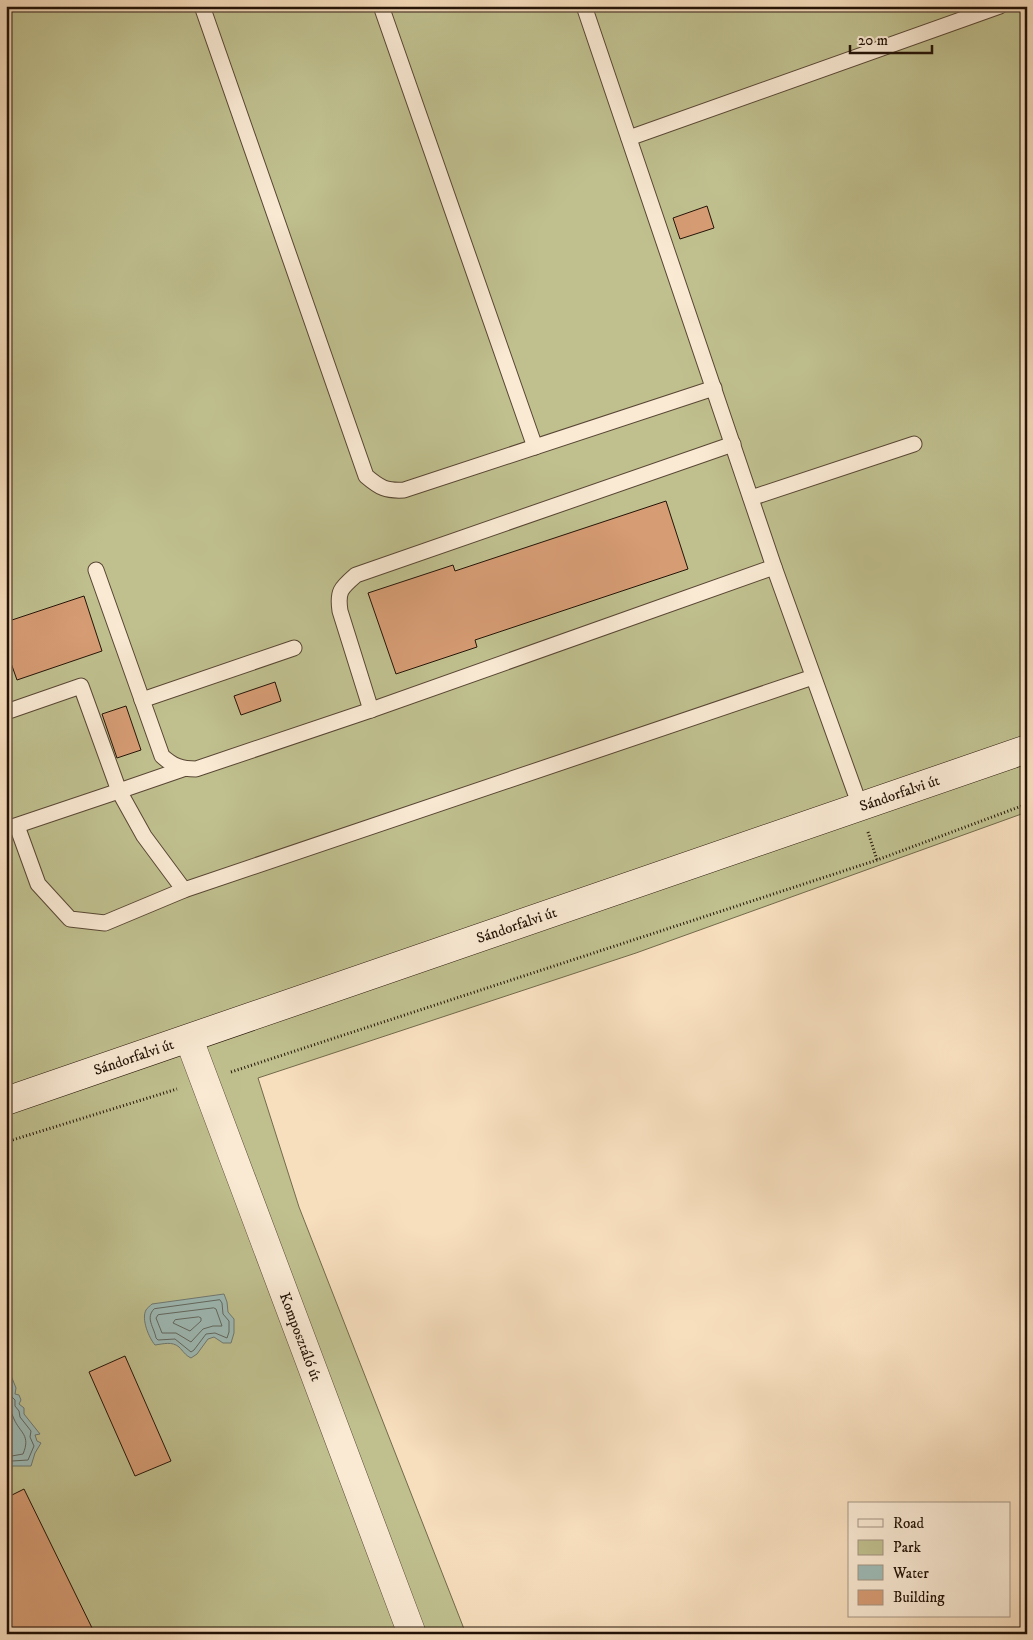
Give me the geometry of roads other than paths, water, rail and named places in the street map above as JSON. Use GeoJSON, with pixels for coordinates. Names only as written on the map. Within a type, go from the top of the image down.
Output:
{"type":"FeatureCollection","features":[{"type":"Feature","properties":{"kind":"main road","name":"Sándorfalvi út"},"geometry":{"type":"LineString","coordinates":[[6,1101],[1027,749]]}},
{"type":"Feature","properties":{"kind":"main road","name":"Komposztáló út"},"geometry":{"type":"LineString","coordinates":[[190,1038],[412,1634]]}},
{"type":"Feature","properties":{"kind":"lane"},"geometry":{"type":"LineString","coordinates":[[202,6],[366,476],[377,486],[391,491],[404,490],[714,388]]}},
{"type":"Feature","properties":{"kind":"lane"},"geometry":{"type":"LineString","coordinates":[[381,6],[535,447]]}},
{"type":"Feature","properties":{"kind":"lane"},"geometry":{"type":"LineString","coordinates":[[584,6],[774,567],[860,806]]}},
{"type":"Feature","properties":{"kind":"lane"},"geometry":{"type":"LineString","coordinates":[[629,138],[1000,6]]}},
{"type":"Feature","properties":{"kind":"lane"},"geometry":{"type":"LineString","coordinates":[[371,710],[340,611],[338,597],[343,587],[356,575],[733,444]]}},
{"type":"Feature","properties":{"kind":"lane"},"geometry":{"type":"LineString","coordinates":[[751,498],[914,444]]}},
{"type":"Feature","properties":{"kind":"lane"},"geometry":{"type":"LineString","coordinates":[[774,567],[371,710],[196,769],[183,769],[12,827],[38,884],[70,919],[105,923],[184,890],[813,677]]}},
{"type":"Feature","properties":{"kind":"lane"},"geometry":{"type":"LineString","coordinates":[[96,570],[162,756],[171,764],[183,769]]}},
{"type":"Feature","properties":{"kind":"lane"},"geometry":{"type":"LineString","coordinates":[[142,700],[294,648]]}},
{"type":"Feature","properties":{"kind":"lane"},"geometry":{"type":"LineString","coordinates":[[6,712],[81,686],[119,791],[144,836],[184,890]]}},
{"type":"Feature","properties":{"kind":"water"},"geometry":{"type":"Polygon","coordinates":[[[224,1294],[228,1312],[234,1319],[234,1333],[231,1343],[223,1343],[214,1337],[208,1339],[197,1354],[191,1358],[176,1345],[167,1343],[155,1345],[148,1333],[144,1318],[146,1310],[152,1304],[224,1294]]]}},
{"type":"Feature","properties":{"kind":"water"},"geometry":{"type":"Polygon","coordinates":[[[6,1363],[16,1388],[15,1394],[19,1395],[21,1400],[19,1404],[24,1408],[24,1414],[40,1434],[35,1435],[37,1441],[41,1443],[35,1453],[31,1466],[13,1466],[6,1469],[6,1363]]]}}]}
